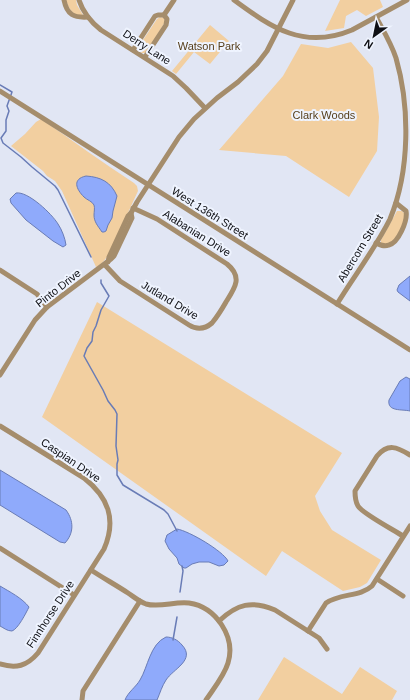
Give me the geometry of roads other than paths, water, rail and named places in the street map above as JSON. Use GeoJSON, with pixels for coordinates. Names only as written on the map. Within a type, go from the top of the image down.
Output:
{"type":"FeatureCollection","features":[{"type":"Feature","properties":{"kind":"street"},"geometry":{"type":"LineString","coordinates":[[64,0],[66,7],[73,15],[78,18],[88,17]]}},
{"type":"Feature","properties":{"kind":"street"},"geometry":{"type":"LineString","coordinates":[[164,15],[174,0]]}},
{"type":"Feature","properties":{"kind":"street"},"geometry":{"type":"LineString","coordinates":[[234,0],[278,29],[290,34],[316,38],[344,33],[407,0]]}},
{"type":"Feature","properties":{"kind":"street","name":"Pinto Drive"},"geometry":{"type":"LineString","coordinates":[[0,375],[35,320],[47,307],[112,260],[132,218],[132,211],[147,185],[179,137],[205,108],[238,82],[257,64],[267,51],[292,0]]}},
{"type":"Feature","properties":{"kind":"street","name":"Derry Lane"},"geometry":{"type":"LineString","coordinates":[[79,1],[88,17],[101,30],[179,81],[205,108]]}},
{"type":"Feature","properties":{"kind":"street"},"geometry":{"type":"LineString","coordinates":[[133,50],[156,16],[158,14],[164,15]]}},
{"type":"Feature","properties":{"kind":"street"},"geometry":{"type":"LineString","coordinates":[[145,58],[166,25],[167,19],[164,15]]}},
{"type":"Feature","properties":{"kind":"street","name":"Abercorn Street"},"geometry":{"type":"LineString","coordinates":[[337,304],[390,218],[402,183],[409,153],[407,118],[399,67],[391,46],[376,16]]}},
{"type":"Feature","properties":{"kind":"street","name":"West 136th Street"},"geometry":{"type":"LineString","coordinates":[[0,91],[410,350]]}},
{"type":"Feature","properties":{"kind":"street"},"geometry":{"type":"LineString","coordinates":[[376,243],[386,246],[392,244],[402,230],[407,214],[396,203]]}},
{"type":"Feature","properties":{"kind":"street","name":"Alabanian Drive"},"geometry":{"type":"LineString","coordinates":[[132,211],[157,220],[234,269],[236,286],[224,305]]}},
{"type":"Feature","properties":{"kind":"street","name":"Jutland Drive"},"geometry":{"type":"LineString","coordinates":[[106,263],[120,281],[193,327],[200,329],[210,325],[224,305]]}},
{"type":"Feature","properties":{"kind":"street"},"geometry":{"type":"LineString","coordinates":[[0,270],[37,294],[47,307]]}},
{"type":"Feature","properties":{"kind":"street","name":"Caspian Drive"},"geometry":{"type":"LineString","coordinates":[[0,426],[84,478],[97,489],[102,496],[106,503],[110,517],[108,541],[91,570]]}},
{"type":"Feature","properties":{"kind":"street"},"geometry":{"type":"LineString","coordinates":[[403,536],[362,511],[357,504],[355,490],[377,456],[384,449],[393,447],[402,449],[410,455]]}},
{"type":"Feature","properties":{"kind":"street"},"geometry":{"type":"LineString","coordinates":[[308,631],[326,603],[336,597],[363,592],[369,588],[377,579],[410,526]]}},
{"type":"Feature","properties":{"kind":"street"},"geometry":{"type":"LineString","coordinates":[[0,548],[74,595]]}},
{"type":"Feature","properties":{"kind":"street"},"geometry":{"type":"LineString","coordinates":[[91,570],[146,604],[181,602],[192,604],[206,610],[216,617],[224,628],[230,650],[228,665],[206,700]]}},
{"type":"Feature","properties":{"kind":"street","name":"Finnhorse Drive"},"geometry":{"type":"LineString","coordinates":[[0,664],[8,666],[23,665],[29,662],[38,653],[91,570]]}},
{"type":"Feature","properties":{"kind":"street"},"geometry":{"type":"LineString","coordinates":[[377,579],[402,596]]}},
{"type":"Feature","properties":{"kind":"street"},"geometry":{"type":"LineString","coordinates":[[82,700],[83,691],[140,601]]}},
{"type":"Feature","properties":{"kind":"street"},"geometry":{"type":"LineString","coordinates":[[219,621],[240,606],[254,604],[267,606],[319,638],[327,649]]}},
{"type":"Feature","properties":{"kind":"water"},"geometry":{"type":"Polygon","coordinates":[[[86,176],[105,181],[112,187],[117,196],[112,218],[106,231],[104,232],[102,232],[96,224],[94,205],[84,197],[77,188],[77,182],[79,179],[86,176]]]}},
{"type":"Feature","properties":{"kind":"water"},"geometry":{"type":"Polygon","coordinates":[[[16,193],[21,193],[33,199],[51,215],[61,229],[66,245],[63,247],[53,241],[26,220],[11,203],[10,199],[16,193]]]}},
{"type":"Feature","properties":{"kind":"water"},"geometry":{"type":"Polygon","coordinates":[[[410,276],[410,301],[397,290],[399,285],[410,276]]]}},
{"type":"Feature","properties":{"kind":"water"},"geometry":{"type":"Polygon","coordinates":[[[406,377],[410,379],[410,411],[393,408],[389,404],[389,400],[400,381],[406,377]]]}},
{"type":"Feature","properties":{"kind":"water"},"geometry":{"type":"Polygon","coordinates":[[[0,470],[66,510],[69,514],[72,527],[70,535],[65,543],[60,542],[0,505],[0,470]]]}},
{"type":"Feature","properties":{"kind":"water"},"geometry":{"type":"Polygon","coordinates":[[[177,529],[189,533],[205,542],[220,552],[228,561],[224,565],[219,566],[209,562],[199,562],[184,568],[179,564],[177,558],[169,549],[165,541],[167,535],[177,529]]]}},
{"type":"Feature","properties":{"kind":"water"},"geometry":{"type":"Polygon","coordinates":[[[0,586],[19,598],[29,607],[24,617],[12,631],[0,626],[0,586]]]}},
{"type":"Feature","properties":{"kind":"water"},"geometry":{"type":"Polygon","coordinates":[[[166,637],[175,639],[182,645],[186,650],[185,660],[166,680],[157,700],[125,700],[143,675],[156,645],[166,637]]]}},
{"type":"Feature","properties":{"kind":"waterway"},"geometry":{"type":"LineString","coordinates":[[0,85],[12,92],[7,106],[9,111],[6,120],[6,131],[1,138],[3,143],[55,186],[91,257]]}},
{"type":"Feature","properties":{"kind":"waterway"},"geometry":{"type":"LineString","coordinates":[[101,280],[101,283],[109,296],[101,310],[93,332],[92,341],[84,356],[108,401],[117,414],[117,475],[123,485],[164,510],[168,514],[177,531]]}},
{"type":"Feature","properties":{"kind":"waterway"},"geometry":{"type":"LineString","coordinates":[[180,592],[183,571],[182,566]]}},
{"type":"Feature","properties":{"kind":"waterway"},"geometry":{"type":"LineString","coordinates":[[173,640],[177,617]]}},
{"type":"Feature","properties":{"kind":"park label","name":"Watson Park"},"geometry":{"type":"Point","coordinates":[209,46]}},
{"type":"Feature","properties":{"kind":"park label","name":"Clark Woods"},"geometry":{"type":"Point","coordinates":[324,115]}}]}
